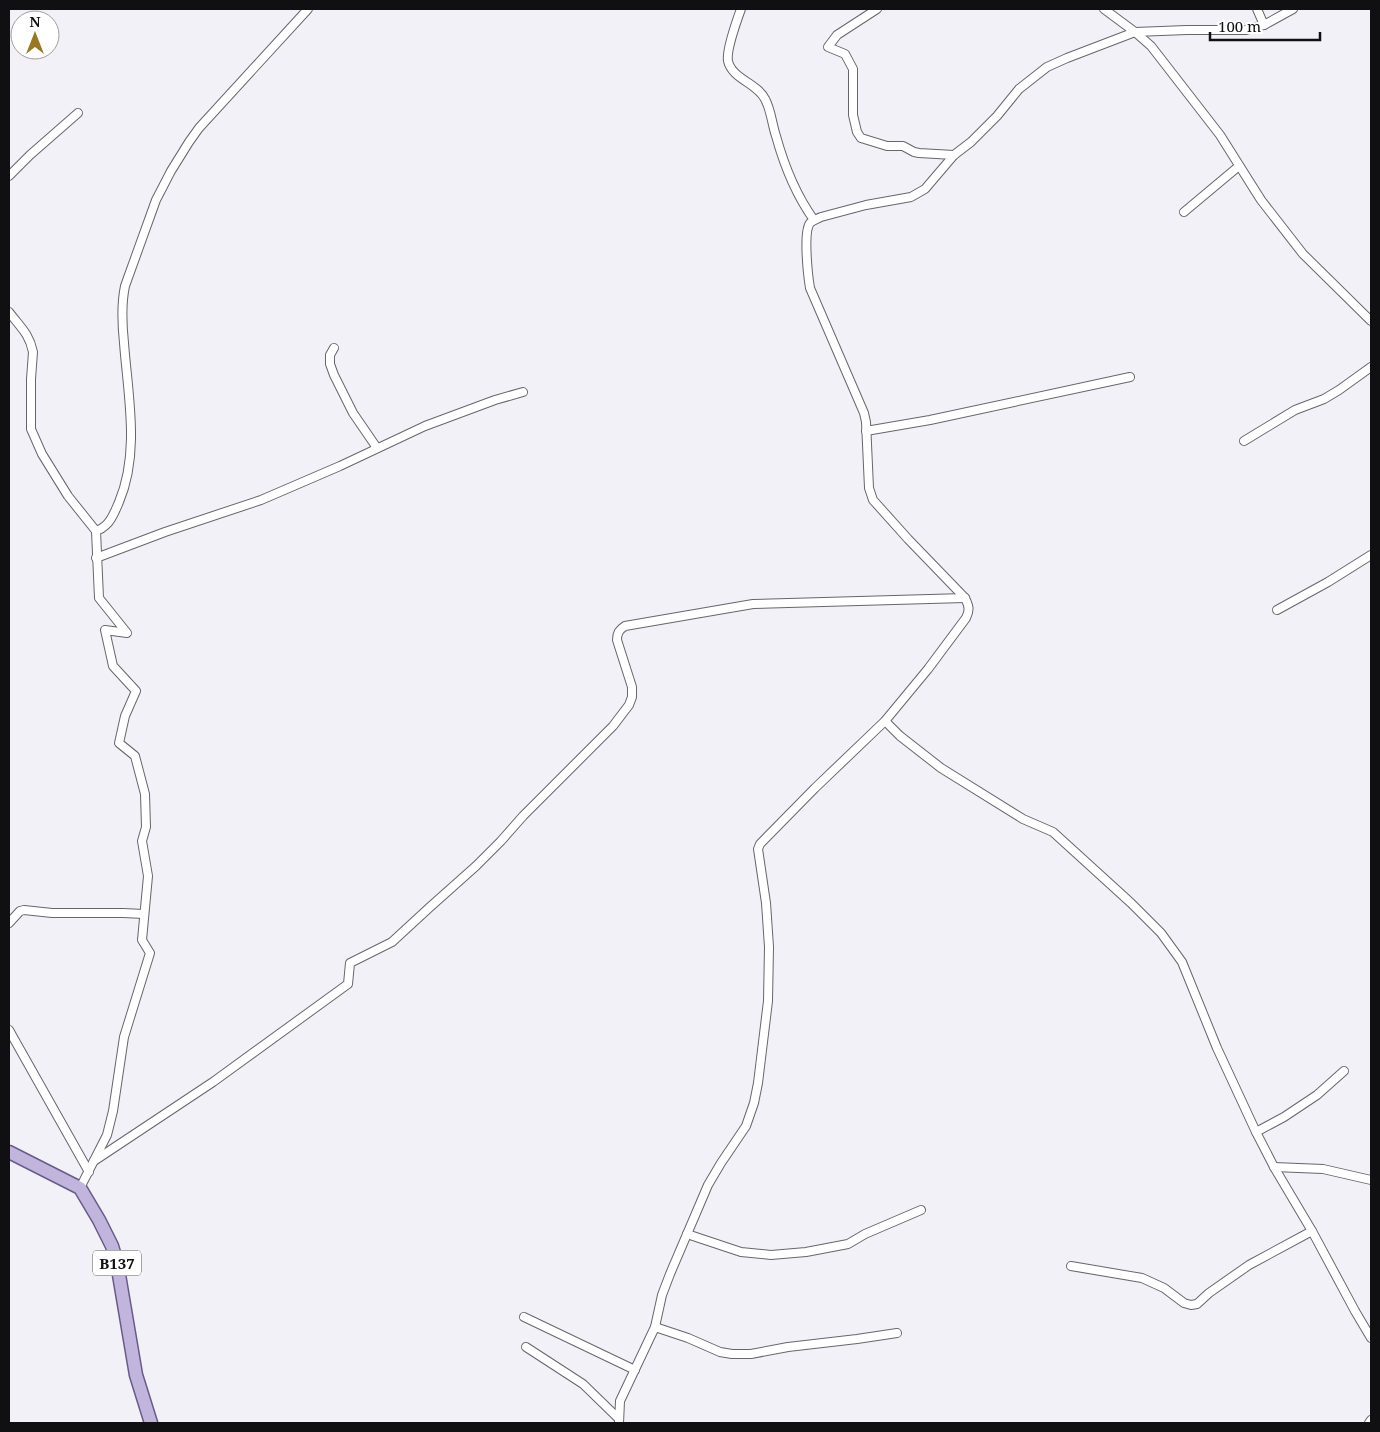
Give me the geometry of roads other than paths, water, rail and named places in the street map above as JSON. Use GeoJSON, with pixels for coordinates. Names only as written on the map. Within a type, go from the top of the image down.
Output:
{"type":"FeatureCollection","features":[{"type":"Feature","properties":{"kind":"main road"},"geometry":{"type":"LineString","coordinates":[[9,1152],[80,1188]]}},
{"type":"Feature","properties":{"kind":"main road","name":"B137"},"geometry":{"type":"LineString","coordinates":[[80,1188],[112,1246],[117,1263],[136,1375],[151,1423]]}},
{"type":"Feature","properties":{"kind":"street"},"geometry":{"type":"LineString","coordinates":[[96,531],[106,525],[115,511],[129,469],[131,432],[122,297],[156,200],[171,171],[199,128],[308,9]]}},
{"type":"Feature","properties":{"kind":"street"},"geometry":{"type":"LineString","coordinates":[[741,9],[729,50],[728,63],[732,70],[758,89],[765,98],[785,165],[805,208],[814,220]]}},
{"type":"Feature","properties":{"kind":"street"},"geometry":{"type":"LineString","coordinates":[[877,9],[837,35],[828,47],[845,54],[853,69],[853,115],[857,132],[861,138],[887,146],[903,146],[919,153],[954,155]]}},
{"type":"Feature","properties":{"kind":"street"},"geometry":{"type":"LineString","coordinates":[[1104,9],[1151,46],[1199,106],[1220,135],[1261,200],[1303,254],[1371,321]]}},
{"type":"Feature","properties":{"kind":"street"},"geometry":{"type":"LineString","coordinates":[[1257,9],[1264,25]]}},
{"type":"Feature","properties":{"kind":"street"},"geometry":{"type":"LineString","coordinates":[[619,1421],[620,1401],[655,1327],[662,1295],[687,1234],[708,1185],[721,1162],[746,1126],[756,1093],[768,1001],[769,947],[766,904],[758,849],[760,844],[885,721],[928,669],[966,618],[969,611],[965,598],[873,500],[869,488],[864,413],[810,288],[807,271],[807,232],[809,224],[814,220],[866,205],[910,196],[925,188],[954,155],[971,142],[998,116],[1019,89],[1047,67],[1067,58],[1135,32],[1246,30],[1264,25],[1293,9]]}},
{"type":"Feature","properties":{"kind":"street"},"geometry":{"type":"LineString","coordinates":[[9,176],[78,113]]}},
{"type":"Feature","properties":{"kind":"street"},"geometry":{"type":"LineString","coordinates":[[1184,212],[1239,166]]}},
{"type":"Feature","properties":{"kind":"street"},"geometry":{"type":"LineString","coordinates":[[9,312],[31,342],[30,423],[34,437],[42,454],[68,496],[96,531],[99,598],[127,633],[105,630],[113,666],[136,691],[125,716],[119,743],[135,756],[145,794],[146,827],[142,841],[148,876],[142,940],[150,953],[124,1037],[114,1111],[106,1135],[80,1188]]}},
{"type":"Feature","properties":{"kind":"street"},"geometry":{"type":"LineString","coordinates":[[334,348],[330,355],[330,364],[334,375],[353,413],[378,448]]}},
{"type":"Feature","properties":{"kind":"street"},"geometry":{"type":"LineString","coordinates":[[1244,441],[1295,410],[1324,399],[1371,367]]}},
{"type":"Feature","properties":{"kind":"street"},"geometry":{"type":"LineString","coordinates":[[866,431],[930,420],[1130,377]]}},
{"type":"Feature","properties":{"kind":"street"},"geometry":{"type":"LineString","coordinates":[[96,558],[165,532],[262,500],[425,426],[522,392]]}},
{"type":"Feature","properties":{"kind":"street"},"geometry":{"type":"LineString","coordinates":[[1277,610],[1371,556]]}},
{"type":"Feature","properties":{"kind":"street"},"geometry":{"type":"LineString","coordinates":[[94,1161],[213,1082],[348,984],[350,963],[392,942],[488,853],[613,726],[629,705],[632,697],[632,687],[617,640],[617,634],[625,626],[753,604],[965,598]]}},
{"type":"Feature","properties":{"kind":"street"},"geometry":{"type":"LineString","coordinates":[[885,721],[900,736],[949,773],[1023,819],[1053,832],[1131,902],[1161,933],[1182,962],[1217,1048],[1274,1167],[1371,1338]]}},
{"type":"Feature","properties":{"kind":"street"},"geometry":{"type":"LineString","coordinates":[[9,923],[20,911],[24,910],[52,913],[144,914]]}},
{"type":"Feature","properties":{"kind":"street"},"geometry":{"type":"LineString","coordinates":[[9,1030],[89,1172]]}},
{"type":"Feature","properties":{"kind":"street"},"geometry":{"type":"LineString","coordinates":[[1256,1132],[1284,1117],[1316,1095],[1344,1071]]}},
{"type":"Feature","properties":{"kind":"street"},"geometry":{"type":"LineString","coordinates":[[1274,1167],[1322,1170],[1371,1180]]}},
{"type":"Feature","properties":{"kind":"street"},"geometry":{"type":"LineString","coordinates":[[687,1234],[741,1252],[771,1255],[806,1252],[848,1244],[865,1234],[921,1210]]}},
{"type":"Feature","properties":{"kind":"street"},"geometry":{"type":"LineString","coordinates":[[1071,1266],[1142,1278],[1164,1288],[1184,1303],[1191,1305],[1197,1304],[1248,1265],[1312,1231]]}},
{"type":"Feature","properties":{"kind":"street"},"geometry":{"type":"LineString","coordinates":[[524,1317],[635,1370]]}},
{"type":"Feature","properties":{"kind":"street"},"geometry":{"type":"LineString","coordinates":[[655,1327],[688,1338],[720,1352],[732,1354],[751,1354],[788,1346],[898,1333]]}},
{"type":"Feature","properties":{"kind":"street"},"geometry":{"type":"LineString","coordinates":[[526,1346],[583,1384],[619,1421]]}}]}
